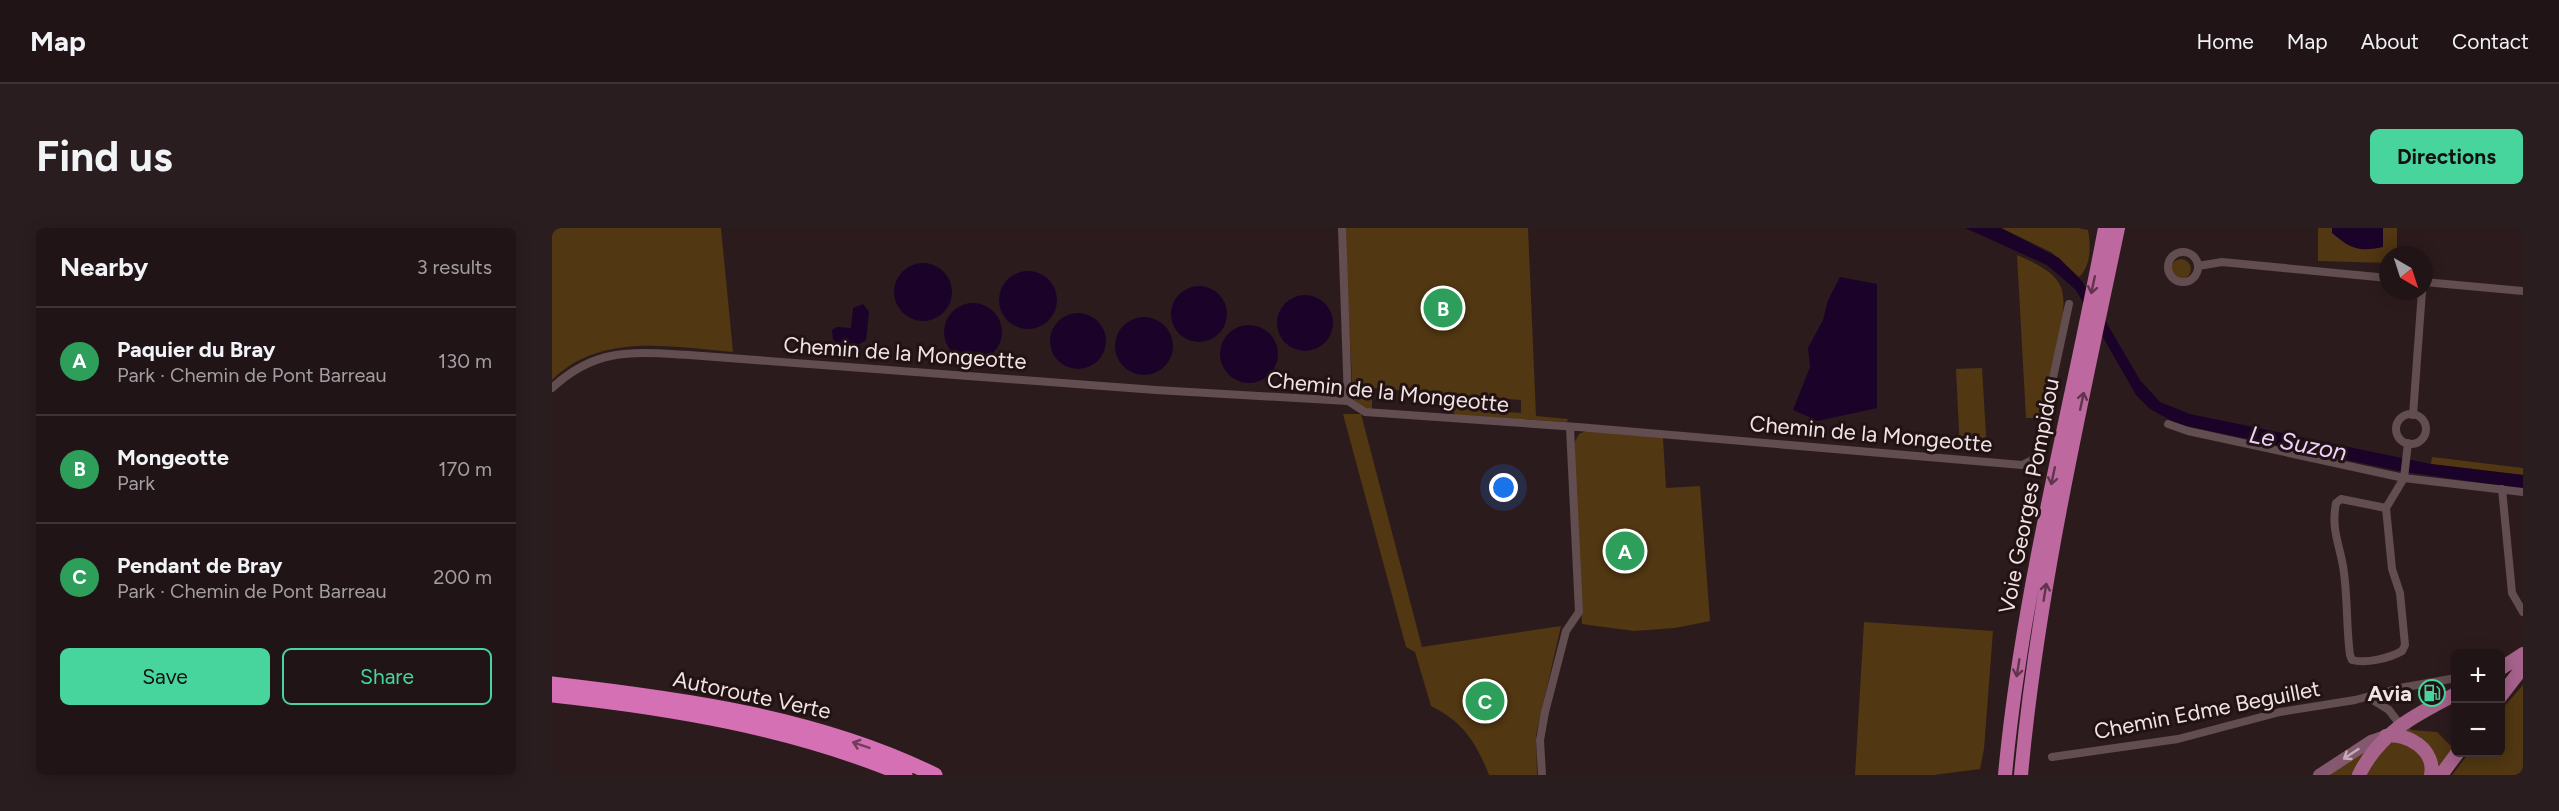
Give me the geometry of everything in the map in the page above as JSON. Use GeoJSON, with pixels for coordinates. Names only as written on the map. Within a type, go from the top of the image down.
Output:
{"type":"FeatureCollection","features":[{"type":"Feature","properties":{"kind":"highway","name":"Voie Georges Pompidou"},"geometry":{"type":"LineString","coordinates":[[2005,775],[2016,682],[2032,581],[2105,228]]}},
{"type":"Feature","properties":{"kind":"highway","name":"Voie Georges Pompidou"},"geometry":{"type":"LineString","coordinates":[[2021,775],[2035,654],[2055,531],[2118,228]]}},
{"type":"Feature","properties":{"kind":"highway","name":"Autoroute Verte"},"geometry":{"type":"LineString","coordinates":[[552,684],[641,695],[742,712],[846,740],[935,775]]}},
{"type":"Feature","properties":{"kind":"highway","name":"Autoroute Verte"},"geometry":{"type":"LineString","coordinates":[[552,695],[676,711],[741,724],[810,742],[904,775]]}},
{"type":"Feature","properties":{"kind":"main road"},"geometry":{"type":"LineString","coordinates":[[2505,667],[2523,654]]}},
{"type":"Feature","properties":{"kind":"main road"},"geometry":{"type":"LineString","coordinates":[[2505,670],[2523,665]]}},
{"type":"Feature","properties":{"kind":"main road"},"geometry":{"type":"LineString","coordinates":[[2505,690],[2523,665]]}},
{"type":"Feature","properties":{"kind":"main road"},"geometry":{"type":"LineString","coordinates":[[2359,775],[2374,749],[2386,736],[2451,697]]}},
{"type":"Feature","properties":{"kind":"main road"},"geometry":{"type":"LineString","coordinates":[[2319,775],[2371,741],[2397,734],[2419,745],[2430,758],[2431,775]]}},
{"type":"Feature","properties":{"kind":"main road"},"geometry":{"type":"LineString","coordinates":[[2441,775],[2455,757]]}},
{"type":"Feature","properties":{"kind":"street"},"geometry":{"type":"LineString","coordinates":[[1342,228],[1348,401]]}},
{"type":"Feature","properties":{"kind":"street"},"geometry":{"type":"LineString","coordinates":[[2198,266],[2222,262],[2379,277]]}},
{"type":"Feature","properties":{"kind":"street"},"geometry":{"type":"LineString","coordinates":[[2433,283],[2523,291]]}},
{"type":"Feature","properties":{"kind":"street"},"geometry":{"type":"LineString","coordinates":[[2413,414],[2421,300]]}},
{"type":"Feature","properties":{"kind":"street","name":"Chemin de la Mongeotte"},"geometry":{"type":"LineString","coordinates":[[552,387],[568,373],[586,363],[624,352],[1348,401],[1365,412],[2022,465],[2032,460],[2037,452],[2069,304]]}},
{"type":"Feature","properties":{"kind":"street"},"geometry":{"type":"LineString","coordinates":[[2413,414],[2424,422],[2426,432],[2417,443],[2408,443],[2400,438],[2397,429],[2404,417],[2413,414]]}},
{"type":"Feature","properties":{"kind":"street"},"geometry":{"type":"LineString","coordinates":[[2168,424],[2188,431],[2404,478],[2523,492]]}},
{"type":"Feature","properties":{"kind":"street"},"geometry":{"type":"LineString","coordinates":[[1542,775],[1540,740],[1545,711],[1566,631],[1579,612],[1570,428]]}},
{"type":"Feature","properties":{"kind":"street"},"geometry":{"type":"LineString","coordinates":[[2386,508],[2341,499],[2336,503],[2334,513],[2337,547],[2343,564],[2350,655],[2352,660],[2359,662],[2396,655],[2403,651],[2405,645],[2400,593],[2392,569],[2386,508],[2404,478],[2408,443]]}},
{"type":"Feature","properties":{"kind":"street"},"geometry":{"type":"LineString","coordinates":[[2502,489],[2512,593],[2523,612]]}},
{"type":"Feature","properties":{"kind":"street","name":"Chemin Edme Beguillet"},"geometry":{"type":"LineString","coordinates":[[2052,757],[2178,739],[2280,712],[2368,697],[2451,679]]}},
{"type":"Feature","properties":{"kind":"street"},"geometry":{"type":"LineString","coordinates":[[2368,697],[2388,710],[2401,726]]}},
{"type":"Feature","properties":{"kind":"shaded area"},"geometry":{"type":"Polygon","coordinates":[[[552,228],[721,228],[733,352],[662,346],[614,349],[592,355],[571,365],[552,380],[552,228]]]}},
{"type":"Feature","properties":{"kind":"shaded area"},"geometry":{"type":"Polygon","coordinates":[[[1344,228],[1528,228],[1536,416],[1568,419],[1567,422],[1455,415],[1452,410],[1454,408],[1521,413],[1521,400],[1372,388],[1372,410],[1362,407],[1353,399],[1344,228]]]}},
{"type":"Feature","properties":{"kind":"shaded area"},"geometry":{"type":"Polygon","coordinates":[[[2001,228],[2088,230],[2090,249],[2086,267],[2079,277],[2051,252],[2001,228]]]}},
{"type":"Feature","properties":{"kind":"shaded area"},"geometry":{"type":"Polygon","coordinates":[[[2318,228],[2332,228],[2332,233],[2379,246],[2379,263],[2318,261],[2318,228]]]}},
{"type":"Feature","properties":{"kind":"shaded area"},"geometry":{"type":"Polygon","coordinates":[[[2383,228],[2397,228],[2397,246],[2383,246],[2383,228]]]}},
{"type":"Feature","properties":{"kind":"shaded area"},"geometry":{"type":"Polygon","coordinates":[[[2017,255],[2042,267],[2053,276],[2061,287],[2063,298],[2061,331],[2042,418],[2026,418],[2017,255]]]}},
{"type":"Feature","properties":{"kind":"shaded area"},"geometry":{"type":"Polygon","coordinates":[[[2181,259],[2188,262],[2191,269],[2188,276],[2181,279],[2174,276],[2171,269],[2174,262],[2181,259]]]}},
{"type":"Feature","properties":{"kind":"shaded area"},"geometry":{"type":"Polygon","coordinates":[[[1982,368],[1987,452],[1960,450],[1956,369],[1982,368]]]}},
{"type":"Feature","properties":{"kind":"shaded area"},"geometry":{"type":"Polygon","coordinates":[[[1343,414],[1361,414],[1422,647],[1561,626],[1536,735],[1537,775],[1489,775],[1467,734],[1452,719],[1431,706],[1415,652],[1406,647],[1343,414]]]}},
{"type":"Feature","properties":{"kind":"shaded area"},"geometry":{"type":"Polygon","coordinates":[[[1586,431],[1663,438],[1666,488],[1700,486],[1710,621],[1675,628],[1634,631],[1582,624],[1574,443],[1579,434],[1586,431]]]}},
{"type":"Feature","properties":{"kind":"shaded area"},"geometry":{"type":"Polygon","coordinates":[[[2432,457],[2523,468],[2523,475],[2431,464],[2432,457]]]}},
{"type":"Feature","properties":{"kind":"shaded area"},"geometry":{"type":"Polygon","coordinates":[[[1864,622],[1993,631],[1984,749],[1980,769],[1934,775],[1855,775],[1864,622]]]}},
{"type":"Feature","properties":{"kind":"shaded area"},"geometry":{"type":"Polygon","coordinates":[[[2523,685],[2523,775],[2452,775],[2466,757],[2505,757],[2505,705],[2523,685]]]}},
{"type":"Feature","properties":{"kind":"shaded area"},"geometry":{"type":"Polygon","coordinates":[[[2408,726],[2411,730],[2437,732],[2451,746],[2451,755],[2435,775],[2402,729],[2408,726]]]}},
{"type":"Feature","properties":{"kind":"shaded area"},"geometry":{"type":"Polygon","coordinates":[[[2396,739],[2421,753],[2427,775],[2364,775],[2374,757],[2396,739]]]}},
{"type":"Feature","properties":{"kind":"shaded area"},"geometry":{"type":"Polygon","coordinates":[[[2366,753],[2354,775],[2329,775],[2366,753]]]}},
{"type":"Feature","properties":{"kind":"water","name":"Le Suzon"},"geometry":{"type":"Polygon","coordinates":[[[1965,228],[2001,228],[2059,258],[2082,281],[2140,380],[2160,402],[2190,414],[2431,464],[2523,475],[2523,489],[2399,471],[2177,424],[2150,409],[2136,395],[2076,290],[2047,265],[1965,228]]]}},
{"type":"Feature","properties":{"kind":"water"},"geometry":{"type":"Polygon","coordinates":[[[2332,228],[2383,228],[2383,246],[2367,249],[2355,248],[2344,243],[2332,233],[2332,228]]]}},
{"type":"Feature","properties":{"kind":"water"},"geometry":{"type":"Polygon","coordinates":[[[923,263],[939,268],[947,276],[952,292],[947,308],[939,316],[923,321],[907,316],[899,308],[894,292],[899,276],[907,268],[923,263]]]}},
{"type":"Feature","properties":{"kind":"water"},"geometry":{"type":"Polygon","coordinates":[[[1028,271],[1044,276],[1052,284],[1057,300],[1052,316],[1044,324],[1028,329],[1012,324],[1004,316],[999,300],[1004,284],[1012,276],[1028,271]]]}},
{"type":"Feature","properties":{"kind":"water"},"geometry":{"type":"Polygon","coordinates":[[[1840,277],[1877,284],[1877,408],[1818,421],[1793,410],[1810,367],[1808,348],[1823,320],[1828,300],[1840,277]]]}},
{"type":"Feature","properties":{"kind":"water"},"geometry":{"type":"Polygon","coordinates":[[[1193,286],[1205,286],[1215,290],[1223,298],[1227,314],[1223,330],[1215,338],[1205,342],[1193,342],[1183,338],[1175,330],[1171,320],[1171,308],[1175,298],[1183,290],[1193,286]]]}},
{"type":"Feature","properties":{"kind":"water"},"geometry":{"type":"Polygon","coordinates":[[[1299,295],[1311,295],[1321,299],[1329,307],[1333,323],[1329,339],[1321,347],[1311,351],[1299,351],[1289,347],[1281,339],[1277,329],[1277,317],[1281,307],[1289,299],[1299,295]]]}},
{"type":"Feature","properties":{"kind":"water"},"geometry":{"type":"Polygon","coordinates":[[[973,303],[989,308],[997,316],[1002,332],[997,348],[989,356],[973,361],[957,356],[949,348],[944,332],[949,316],[957,308],[973,303]]]}},
{"type":"Feature","properties":{"kind":"water"},"geometry":{"type":"Polygon","coordinates":[[[863,304],[869,312],[866,340],[850,346],[833,340],[832,330],[837,327],[851,328],[853,308],[863,304]]]}},
{"type":"Feature","properties":{"kind":"water"},"geometry":{"type":"Polygon","coordinates":[[[1072,313],[1084,313],[1094,317],[1102,325],[1106,341],[1102,357],[1094,365],[1084,369],[1072,369],[1062,365],[1054,357],[1050,347],[1050,335],[1054,325],[1062,317],[1072,313]]]}},
{"type":"Feature","properties":{"kind":"water"},"geometry":{"type":"Polygon","coordinates":[[[1144,317],[1160,322],[1168,330],[1173,346],[1168,362],[1160,370],[1144,375],[1128,370],[1120,362],[1115,346],[1120,330],[1128,322],[1144,317]]]}},
{"type":"Feature","properties":{"kind":"water"},"geometry":{"type":"Polygon","coordinates":[[[1249,325],[1265,330],[1273,338],[1278,354],[1273,370],[1265,378],[1249,383],[1233,378],[1225,370],[1220,354],[1225,338],[1233,330],[1249,325]]]}},
{"type":"Feature","properties":{"kind":"place","name":"Mongeotte"},"geometry":{"type":"Point","coordinates":[1443,308]}},
{"type":"Feature","properties":{"kind":"place","name":"Paquier du Bray"},"geometry":{"type":"Point","coordinates":[1625,551]}},
{"type":"Feature","properties":{"kind":"place","name":"Avia"},"geometry":{"type":"Point","coordinates":[2432,693]}},
{"type":"Feature","properties":{"kind":"place","name":"Pendant de Bray"},"geometry":{"type":"Point","coordinates":[1485,701]}}]}
